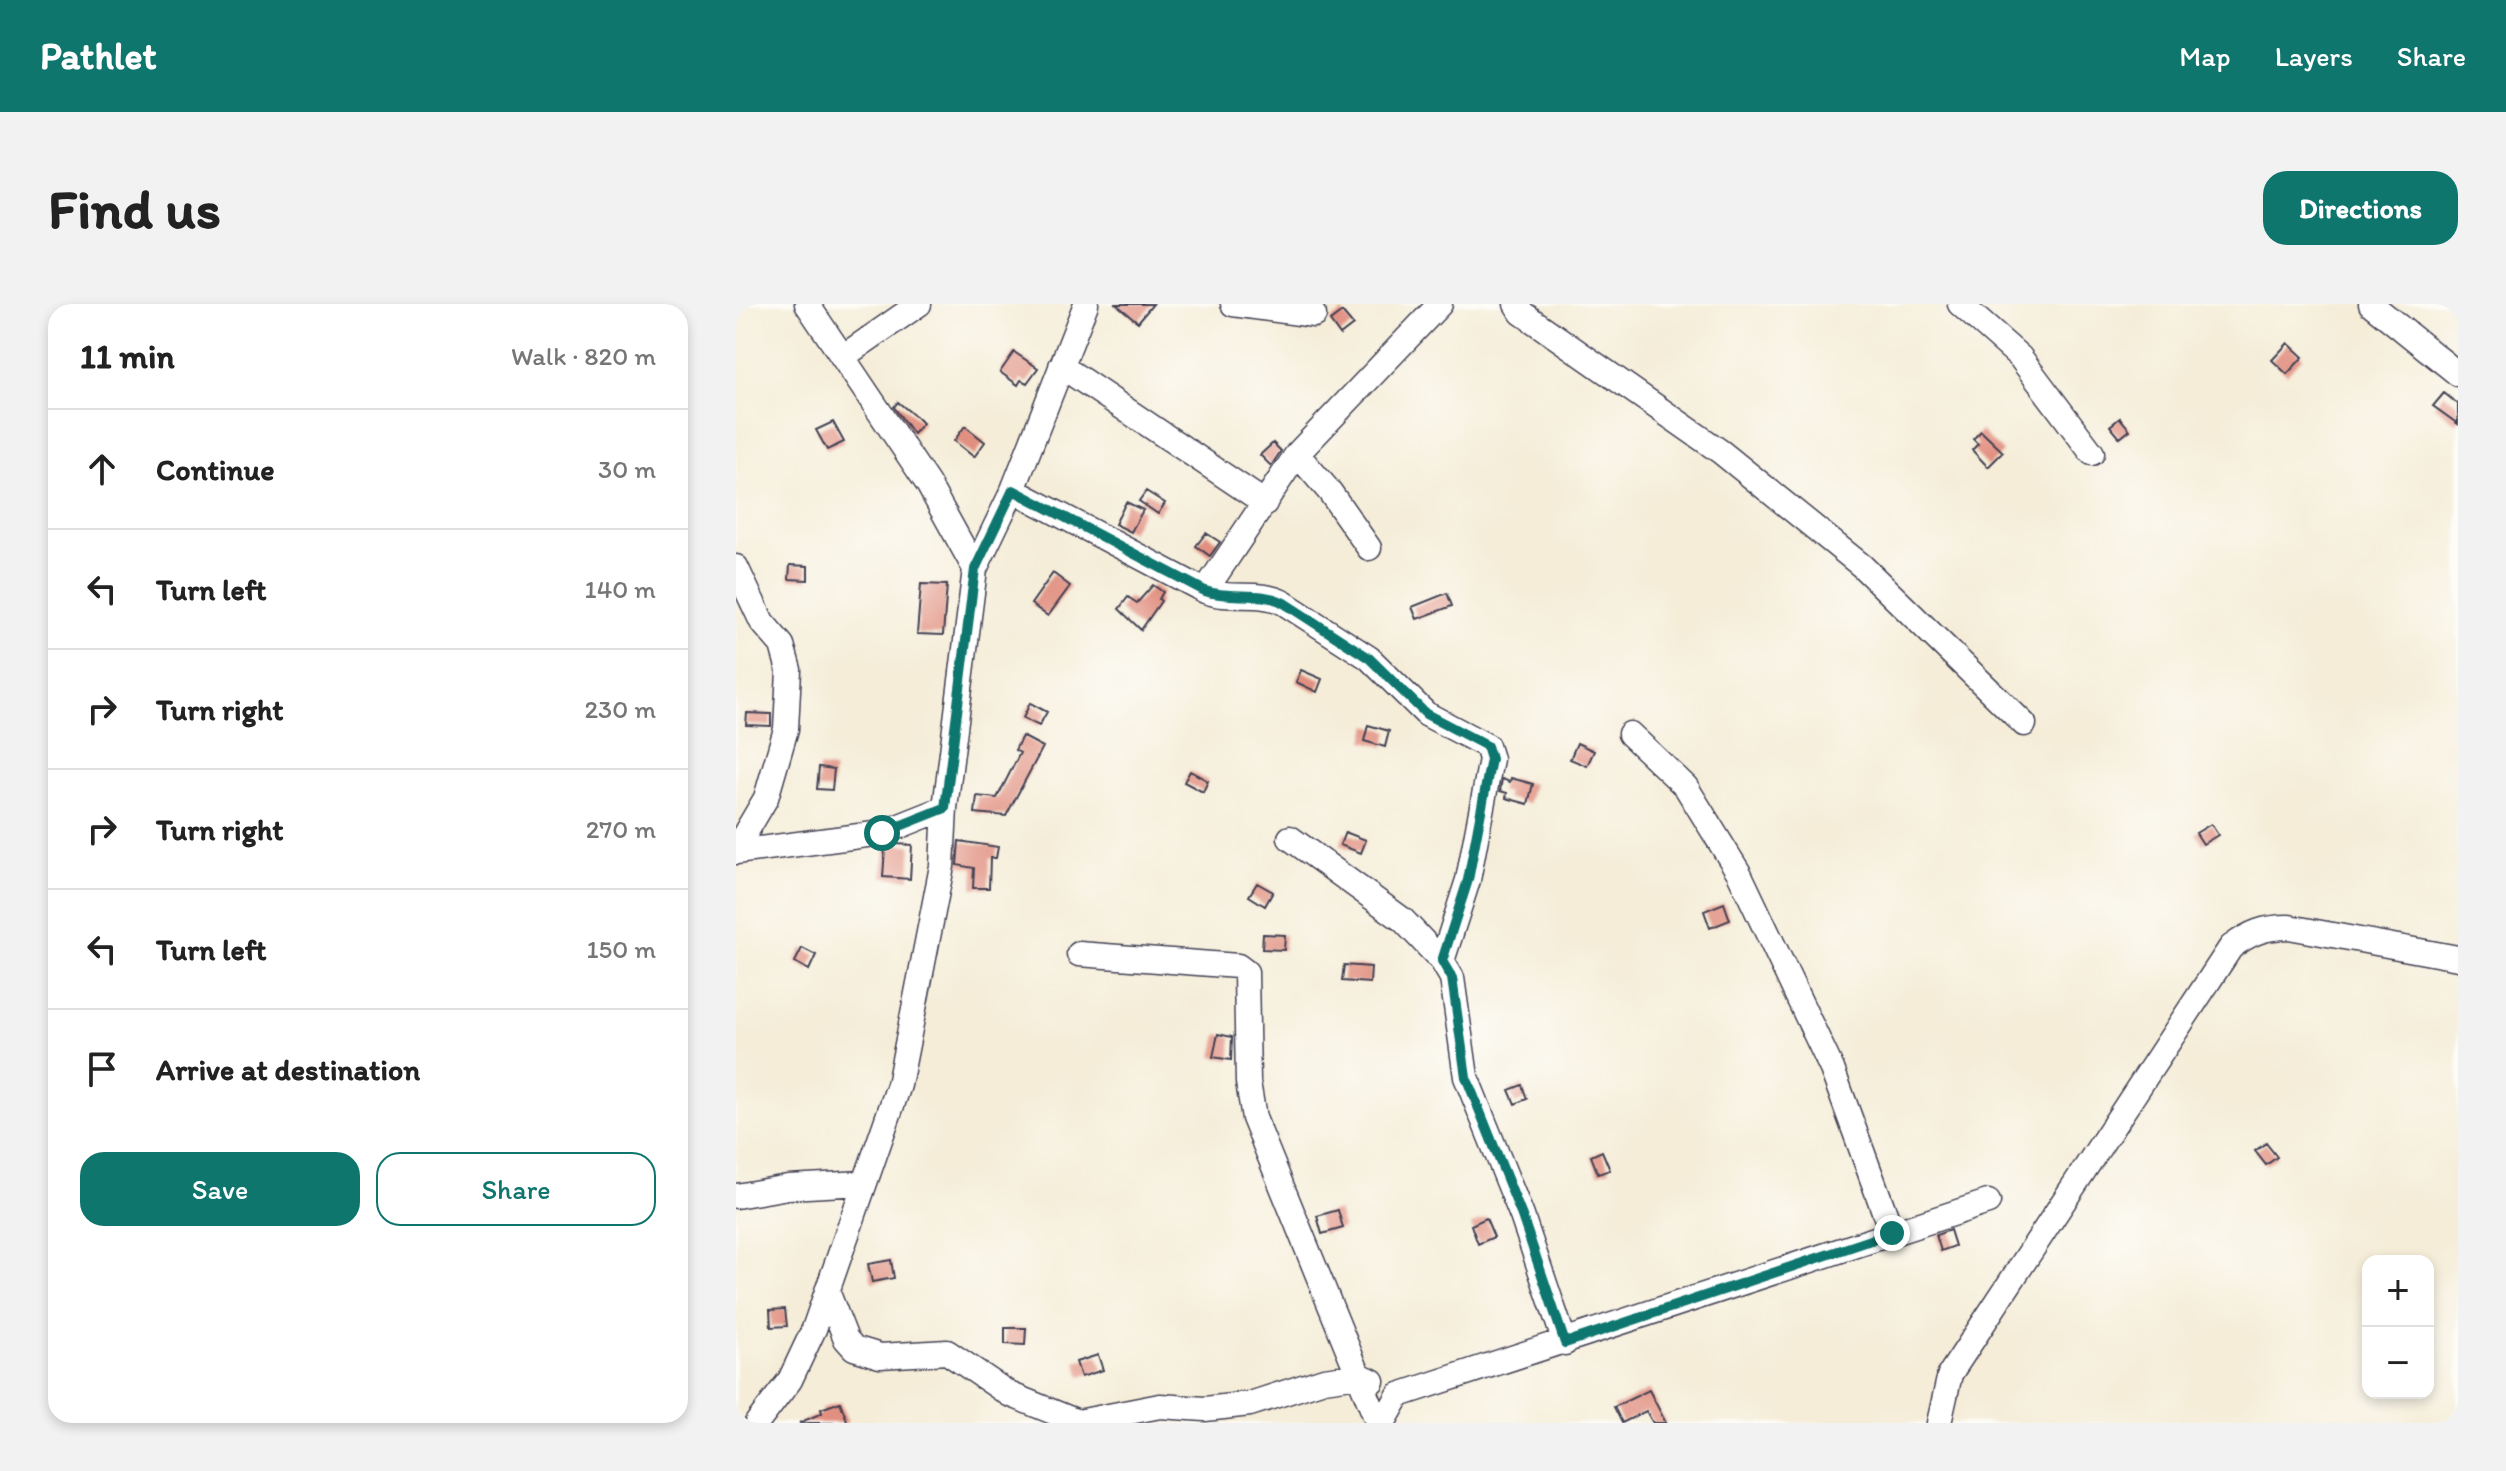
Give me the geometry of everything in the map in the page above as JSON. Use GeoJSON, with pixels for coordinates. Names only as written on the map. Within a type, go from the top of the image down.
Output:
{"type":"FeatureCollection","features":[{"type":"Feature","properties":{"kind":"street"},"geometry":{"type":"LineString","coordinates":[[807,304],[928,484],[975,569]]}},
{"type":"Feature","properties":{"kind":"street"},"geometry":{"type":"LineString","coordinates":[[844,356],[919,304]]}},
{"type":"Feature","properties":{"kind":"street"},"geometry":{"type":"LineString","coordinates":[[763,1421],[790,1380],[827,1291],[899,1085],[942,866],[945,808],[975,569],[1013,490],[1086,304]]}},
{"type":"Feature","properties":{"kind":"street"},"geometry":{"type":"LineString","coordinates":[[1233,304],[1314,315]]}},
{"type":"Feature","properties":{"kind":"street"},"geometry":{"type":"LineString","coordinates":[[1205,591],[1297,454],[1440,304]]}},
{"type":"Feature","properties":{"kind":"street"},"geometry":{"type":"LineString","coordinates":[[1516,304],[1522,313],[1721,452],[1862,566],[2024,724]]}},
{"type":"Feature","properties":{"kind":"street"},"geometry":{"type":"LineString","coordinates":[[1960,304],[2020,357],[2092,453]]}},
{"type":"Feature","properties":{"kind":"street"},"geometry":{"type":"LineString","coordinates":[[2371,304],[2458,374]]}},
{"type":"Feature","properties":{"kind":"street"},"geometry":{"type":"LineString","coordinates":[[1061,366],[1265,503]]}},
{"type":"Feature","properties":{"kind":"street"},"geometry":{"type":"LineString","coordinates":[[1297,454],[1330,492],[1369,548]]}},
{"type":"Feature","properties":{"kind":"street"},"geometry":{"type":"LineString","coordinates":[[1013,490],[1205,591],[1228,597],[1275,598],[1369,658],[1426,714],[1487,746],[1491,759],[1468,880],[1442,961]]}},
{"type":"Feature","properties":{"kind":"street"},"geometry":{"type":"LineString","coordinates":[[736,567],[762,622],[782,645],[789,670],[786,729],[766,798],[736,850]]}},
{"type":"Feature","properties":{"kind":"street"},"geometry":{"type":"LineString","coordinates":[[1630,734],[1686,787],[1739,873],[1832,1069],[1892,1233]]}},
{"type":"Feature","properties":{"kind":"street"},"geometry":{"type":"LineString","coordinates":[[736,850],[882,833],[945,808]]}},
{"type":"Feature","properties":{"kind":"street"},"geometry":{"type":"LineString","coordinates":[[1290,838],[1403,920],[1442,961],[1452,978],[1466,1077],[1522,1216],[1565,1343]]}},
{"type":"Feature","properties":{"kind":"street"},"geometry":{"type":"LineString","coordinates":[[1939,1423],[1950,1374],[2231,947],[2248,934],[2267,927],[2289,927],[2458,958]]}},
{"type":"Feature","properties":{"kind":"street"},"geometry":{"type":"LineString","coordinates":[[1079,954],[1238,966],[1246,972],[1248,1082],[1254,1118],[1281,1192],[1380,1423]]}},
{"type":"Feature","properties":{"kind":"street"},"geometry":{"type":"LineString","coordinates":[[736,1196],[788,1187],[863,1183]]}},
{"type":"Feature","properties":{"kind":"street"},"geometry":{"type":"LineString","coordinates":[[1380,1423],[1399,1395],[1988,1202]]}},
{"type":"Feature","properties":{"kind":"street"},"geometry":{"type":"LineString","coordinates":[[827,1291],[846,1339],[854,1348],[880,1356],[947,1352],[1009,1394],[1078,1422],[1160,1406],[1205,1409],[1250,1404],[1324,1380],[1359,1375],[1399,1395]]}},
{"type":"Feature","properties":{"kind":"building"},"geometry":{"type":"Polygon","coordinates":[[[1116,304],[1153,304],[1138,322],[1116,304]]]}},
{"type":"Feature","properties":{"kind":"building"},"geometry":{"type":"Polygon","coordinates":[[[1342,312],[1353,325],[1340,335],[1330,321],[1342,312]]]}},
{"type":"Feature","properties":{"kind":"building"},"geometry":{"type":"Polygon","coordinates":[[[2288,343],[2303,357],[2287,374],[2272,360],[2288,343]]]}},
{"type":"Feature","properties":{"kind":"building"},"geometry":{"type":"Polygon","coordinates":[[[1014,352],[1038,368],[1027,383],[1021,380],[1018,385],[1000,372],[1014,352]]]}},
{"type":"Feature","properties":{"kind":"building"},"geometry":{"type":"Polygon","coordinates":[[[2444,393],[2458,404],[2458,424],[2433,406],[2444,393]]]}},
{"type":"Feature","properties":{"kind":"building"},"geometry":{"type":"Polygon","coordinates":[[[898,402],[923,423],[913,434],[894,407],[898,402]]]}},
{"type":"Feature","properties":{"kind":"building"},"geometry":{"type":"Polygon","coordinates":[[[2120,418],[2130,430],[2120,438],[2110,426],[2120,418]]]}},
{"type":"Feature","properties":{"kind":"building"},"geometry":{"type":"Polygon","coordinates":[[[833,422],[844,442],[827,450],[816,430],[833,422]]]}},
{"type":"Feature","properties":{"kind":"building"},"geometry":{"type":"Polygon","coordinates":[[[965,426],[985,442],[974,457],[954,441],[965,426]]]}},
{"type":"Feature","properties":{"kind":"building"},"geometry":{"type":"Polygon","coordinates":[[[1981,431],[2003,452],[1988,467],[1972,450],[1978,444],[1973,439],[1981,431]]]}},
{"type":"Feature","properties":{"kind":"building"},"geometry":{"type":"Polygon","coordinates":[[[1273,443],[1281,451],[1271,466],[1260,455],[1273,443]]]}},
{"type":"Feature","properties":{"kind":"building"},"geometry":{"type":"Polygon","coordinates":[[[1146,491],[1165,503],[1158,514],[1139,501],[1146,491]]]}},
{"type":"Feature","properties":{"kind":"building"},"geometry":{"type":"Polygon","coordinates":[[[1126,502],[1143,510],[1131,532],[1115,524],[1126,502]]]}},
{"type":"Feature","properties":{"kind":"building"},"geometry":{"type":"Polygon","coordinates":[[[1206,533],[1220,542],[1210,556],[1196,546],[1206,533]]]}},
{"type":"Feature","properties":{"kind":"building"},"geometry":{"type":"Polygon","coordinates":[[[790,565],[808,566],[808,580],[789,579],[790,565]]]}},
{"type":"Feature","properties":{"kind":"building"},"geometry":{"type":"Polygon","coordinates":[[[1053,573],[1070,586],[1048,616],[1031,604],[1053,573]]]}},
{"type":"Feature","properties":{"kind":"building"},"geometry":{"type":"Polygon","coordinates":[[[921,584],[947,585],[943,635],[917,634],[921,584]]]}},
{"type":"Feature","properties":{"kind":"building"},"geometry":{"type":"Polygon","coordinates":[[[1153,585],[1163,592],[1161,601],[1141,630],[1119,609],[1128,597],[1137,603],[1153,585]]]}},
{"type":"Feature","properties":{"kind":"building"},"geometry":{"type":"Polygon","coordinates":[[[1447,593],[1452,606],[1417,619],[1412,607],[1447,593]]]}},
{"type":"Feature","properties":{"kind":"building"},"geometry":{"type":"Polygon","coordinates":[[[1301,670],[1322,679],[1317,692],[1296,682],[1301,670]]]}},
{"type":"Feature","properties":{"kind":"building"},"geometry":{"type":"Polygon","coordinates":[[[1030,703],[1047,712],[1039,726],[1023,718],[1030,703]]]}},
{"type":"Feature","properties":{"kind":"building"},"geometry":{"type":"Polygon","coordinates":[[[747,713],[771,714],[771,726],[746,725],[747,713]]]}},
{"type":"Feature","properties":{"kind":"building"},"geometry":{"type":"Polygon","coordinates":[[[1368,725],[1389,731],[1385,747],[1364,741],[1368,725]]]}},
{"type":"Feature","properties":{"kind":"building"},"geometry":{"type":"Polygon","coordinates":[[[1022,736],[1043,747],[1006,816],[975,813],[977,796],[997,798],[1020,753],[1015,750],[1022,736]]]}},
{"type":"Feature","properties":{"kind":"building"},"geometry":{"type":"Polygon","coordinates":[[[1577,743],[1594,751],[1587,766],[1570,759],[1577,743]]]}},
{"type":"Feature","properties":{"kind":"building"},"geometry":{"type":"Polygon","coordinates":[[[819,767],[834,769],[832,790],[817,789],[819,767]]]}},
{"type":"Feature","properties":{"kind":"building"},"geometry":{"type":"Polygon","coordinates":[[[1190,771],[1208,781],[1203,792],[1184,782],[1190,771]]]}},
{"type":"Feature","properties":{"kind":"building"},"geometry":{"type":"Polygon","coordinates":[[[1511,778],[1533,784],[1528,804],[1506,798],[1507,793],[1500,791],[1502,779],[1510,782],[1511,778]]]}},
{"type":"Feature","properties":{"kind":"building"},"geometry":{"type":"Polygon","coordinates":[[[2211,824],[2218,835],[2203,844],[2196,833],[2211,824]]]}},
{"type":"Feature","properties":{"kind":"building"},"geometry":{"type":"Polygon","coordinates":[[[1345,832],[1366,840],[1361,853],[1340,845],[1345,832]]]}},
{"type":"Feature","properties":{"kind":"building"},"geometry":{"type":"Polygon","coordinates":[[[959,841],[998,847],[996,858],[990,858],[989,888],[973,888],[974,868],[957,865],[959,841]]]}},
{"type":"Feature","properties":{"kind":"building"},"geometry":{"type":"Polygon","coordinates":[[[895,844],[912,845],[910,879],[883,877],[885,848],[895,844]]]}},
{"type":"Feature","properties":{"kind":"building"},"geometry":{"type":"Polygon","coordinates":[[[1257,883],[1273,892],[1265,906],[1249,896],[1257,883]]]}},
{"type":"Feature","properties":{"kind":"building"},"geometry":{"type":"Polygon","coordinates":[[[1724,903],[1730,920],[1710,928],[1704,911],[1724,903]]]}},
{"type":"Feature","properties":{"kind":"building"},"geometry":{"type":"Polygon","coordinates":[[[1263,934],[1285,935],[1284,950],[1262,949],[1263,934]]]}},
{"type":"Feature","properties":{"kind":"building"},"geometry":{"type":"Polygon","coordinates":[[[802,948],[816,955],[809,970],[795,962],[802,948]]]}},
{"type":"Feature","properties":{"kind":"building"},"geometry":{"type":"Polygon","coordinates":[[[1344,965],[1371,967],[1370,983],[1342,981],[1344,965]]]}},
{"type":"Feature","properties":{"kind":"building"},"geometry":{"type":"Polygon","coordinates":[[[1218,1034],[1232,1037],[1231,1060],[1213,1057],[1218,1034]]]}},
{"type":"Feature","properties":{"kind":"building"},"geometry":{"type":"Polygon","coordinates":[[[1522,1085],[1527,1099],[1515,1104],[1509,1090],[1522,1085]]]}},
{"type":"Feature","properties":{"kind":"building"},"geometry":{"type":"Polygon","coordinates":[[[2266,1143],[2277,1157],[2266,1165],[2255,1151],[2266,1143]]]}},
{"type":"Feature","properties":{"kind":"building"},"geometry":{"type":"Polygon","coordinates":[[[1602,1151],[1610,1170],[1598,1174],[1591,1156],[1602,1151]]]}},
{"type":"Feature","properties":{"kind":"building"},"geometry":{"type":"Polygon","coordinates":[[[1338,1210],[1343,1228],[1322,1234],[1317,1216],[1338,1210]]]}},
{"type":"Feature","properties":{"kind":"building"},"geometry":{"type":"Polygon","coordinates":[[[1486,1218],[1494,1237],[1478,1244],[1471,1225],[1486,1218]]]}},
{"type":"Feature","properties":{"kind":"building"},"geometry":{"type":"Polygon","coordinates":[[[1950,1230],[1955,1246],[1941,1251],[1936,1235],[1950,1230]]]}},
{"type":"Feature","properties":{"kind":"building"},"geometry":{"type":"Polygon","coordinates":[[[891,1260],[894,1278],[872,1282],[868,1264],[891,1260]]]}},
{"type":"Feature","properties":{"kind":"building"},"geometry":{"type":"Polygon","coordinates":[[[785,1309],[787,1326],[771,1327],[770,1310],[785,1309]]]}},
{"type":"Feature","properties":{"kind":"building"},"geometry":{"type":"Polygon","coordinates":[[[1005,1328],[1026,1328],[1025,1345],[1005,1344],[1005,1328]]]}},
{"type":"Feature","properties":{"kind":"building"},"geometry":{"type":"Polygon","coordinates":[[[1098,1355],[1103,1370],[1081,1377],[1076,1362],[1098,1355]]]}},
{"type":"Feature","properties":{"kind":"building"},"geometry":{"type":"Polygon","coordinates":[[[1649,1390],[1666,1423],[1653,1423],[1646,1411],[1622,1423],[1614,1407],[1649,1390]]]}},
{"type":"Feature","properties":{"kind":"building"},"geometry":{"type":"Polygon","coordinates":[[[840,1402],[848,1423],[799,1423],[822,1413],[821,1409],[840,1402]]]}},
{"type":"Feature","properties":{"kind":"route"},"geometry":{"type":"LineString","coordinates":[[882,833],[945,808],[975,569],[1013,490],[1205,591],[1228,597],[1275,598],[1369,658],[1426,714],[1487,746],[1491,759],[1468,880],[1459,916],[1442,961],[1452,978],[1460,1056],[1466,1077],[1522,1216],[1565,1343],[1892,1233]]}}]}
